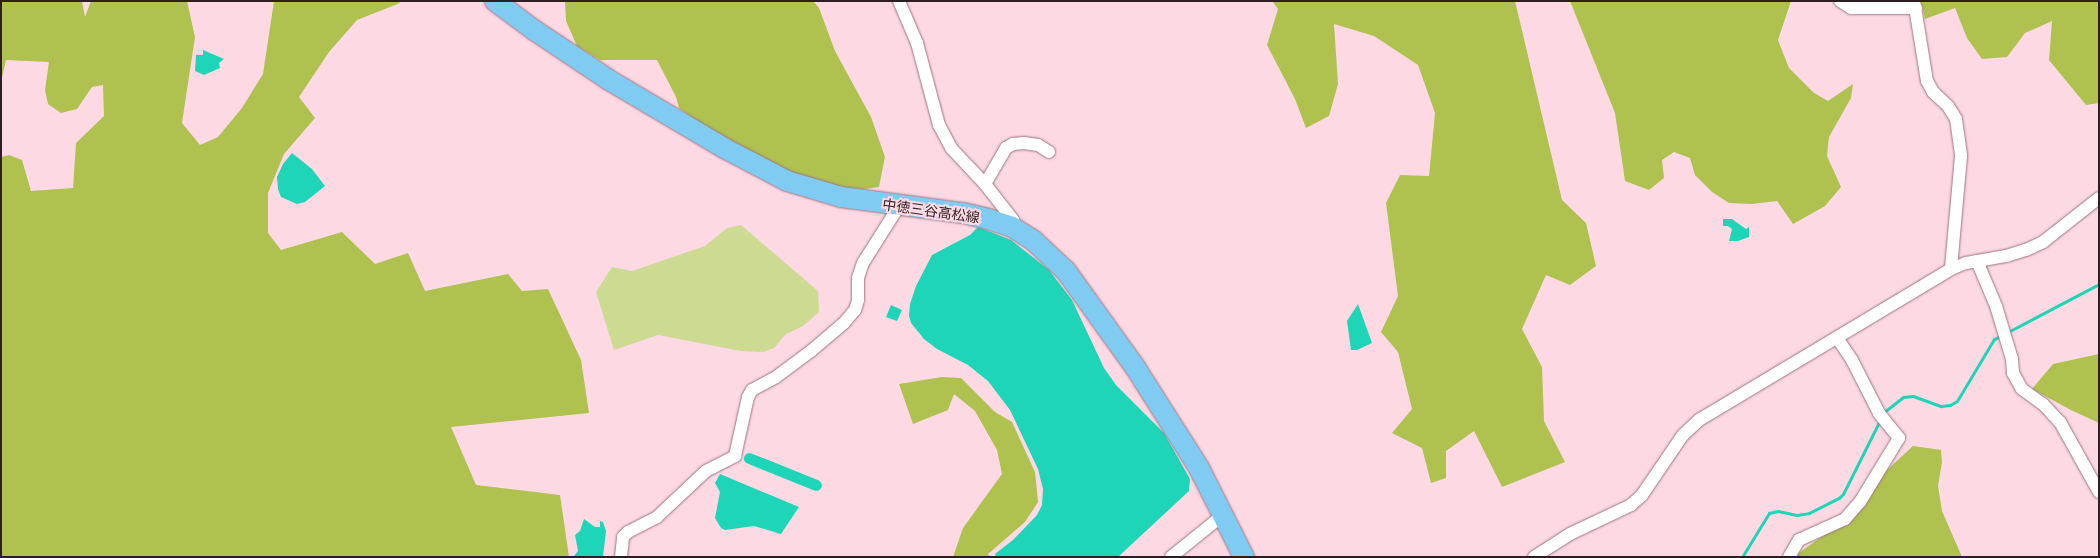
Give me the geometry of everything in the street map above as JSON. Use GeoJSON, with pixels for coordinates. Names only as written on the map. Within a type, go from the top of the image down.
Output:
{"type":"FeatureCollection","features":[{"type":"Feature","properties":{"kind":"main road","name":"中徳三谷高松線"},"geometry":{"type":"LineString","coordinates":[[495,1],[534,30],[609,80],[724,148],[787,181],[841,197],[963,213],[1012,227],[1034,241],[1053,256],[1094,308],[1179,434],[1244,557]]}},
{"type":"Feature","properties":{"kind":"street"},"geometry":{"type":"LineString","coordinates":[[899,1],[918,44],[939,125],[951,148],[985,184],[1014,220],[1012,227]]}},
{"type":"Feature","properties":{"kind":"street"},"geometry":{"type":"LineString","coordinates":[[1840,1],[1852,8],[1915,5],[1927,81],[1933,92],[1948,106],[1956,119],[1961,156],[1951,270]]}},
{"type":"Feature","properties":{"kind":"street"},"geometry":{"type":"LineString","coordinates":[[985,184],[1006,148],[1013,144],[1038,145],[1049,152]]}},
{"type":"Feature","properties":{"kind":"street"},"geometry":{"type":"LineString","coordinates":[[1534,557],[1570,534],[1631,504],[1642,495],[1683,435],[1699,420],[1951,270],[1966,263],[2006,256],[2042,242],[2099,198]]}},
{"type":"Feature","properties":{"kind":"street"},"geometry":{"type":"LineString","coordinates":[[621,557],[623,537],[628,532],[657,517],[706,471],[735,456],[748,397],[752,390],[776,377],[811,351],[844,323],[855,310],[858,300],[858,278],[863,263],[899,206]]}},
{"type":"Feature","properties":{"kind":"street"},"geometry":{"type":"LineString","coordinates":[[1977,261],[2005,335],[2013,373],[2022,389],[2043,404],[2060,422],[2099,492]]}},
{"type":"Feature","properties":{"kind":"street"},"geometry":{"type":"LineString","coordinates":[[1789,557],[1798,540],[1845,519],[1860,502],[1900,438],[1883,418],[1852,360],[1837,338]]}},
{"type":"Feature","properties":{"kind":"street"},"geometry":{"type":"LineString","coordinates":[[1171,557],[1222,515]]}},
{"type":"Feature","properties":{"kind":"shaded area"},"geometry":{"type":"Polygon","coordinates":[[[1,1],[82,1],[85,17],[91,1],[187,1],[195,37],[182,123],[200,145],[218,137],[242,108],[263,74],[274,1],[398,1],[400,3],[357,20],[329,52],[299,97],[315,118],[284,154],[268,193],[268,233],[281,250],[342,232],[375,264],[408,253],[425,291],[508,274],[522,291],[548,289],[581,360],[589,413],[451,427],[476,485],[560,495],[569,557],[1,557],[1,157],[9,155],[22,160],[31,191],[73,188],[76,143],[104,116],[103,85],[92,87],[77,109],[61,113],[48,104],[45,90],[49,62],[6,60],[1,82],[1,1]]]}},
{"type":"Feature","properties":{"kind":"shaded area"},"geometry":{"type":"Polygon","coordinates":[[[565,1],[813,1],[819,8],[835,51],[871,117],[885,157],[879,187],[864,189],[817,186],[725,141],[679,108],[676,97],[657,60],[600,60],[577,46],[566,21],[565,1]]]}},
{"type":"Feature","properties":{"kind":"shaded area"},"geometry":{"type":"Polygon","coordinates":[[[1272,1],[1515,1],[1562,200],[1586,223],[1596,266],[1570,285],[1546,275],[1522,329],[1542,367],[1544,421],[1565,462],[1502,487],[1474,431],[1446,451],[1446,478],[1431,483],[1422,448],[1392,433],[1412,409],[1398,352],[1381,332],[1398,296],[1386,203],[1400,175],[1429,176],[1435,113],[1418,65],[1374,36],[1334,24],[1338,84],[1329,116],[1306,128],[1295,99],[1267,45],[1278,9],[1272,1]]]}},
{"type":"Feature","properties":{"kind":"shaded area"},"geometry":{"type":"Polygon","coordinates":[[[1570,1],[1791,1],[1778,40],[1789,68],[1814,93],[1828,101],[1853,84],[1851,98],[1829,137],[1827,156],[1841,187],[1825,206],[1793,224],[1777,201],[1752,204],[1729,203],[1712,192],[1695,175],[1690,158],[1674,152],[1662,160],[1664,178],[1649,190],[1625,181],[1615,113],[1570,1]]]}},
{"type":"Feature","properties":{"kind":"shaded area"},"geometry":{"type":"Polygon","coordinates":[[[1921,1],[2099,1],[2099,103],[2086,105],[2049,60],[2052,21],[2025,33],[2007,57],[1982,59],[1967,38],[1955,8],[1925,19],[1921,1]]]}},
{"type":"Feature","properties":{"kind":"shaded area"},"geometry":{"type":"Polygon","coordinates":[[[203,50],[224,59],[219,63],[220,68],[204,75],[195,71],[196,55],[203,55],[203,50]]]}},
{"type":"Feature","properties":{"kind":"shaded area"},"geometry":{"type":"Polygon","coordinates":[[[292,153],[312,169],[325,186],[305,202],[297,204],[281,197],[278,189],[277,177],[283,164],[292,153]]]}},
{"type":"Feature","properties":{"kind":"shaded area"},"geometry":{"type":"Polygon","coordinates":[[[1723,219],[1732,219],[1746,229],[1749,227],[1749,237],[1738,241],[1729,241],[1732,229],[1728,226],[1723,226],[1723,219]]]}},
{"type":"Feature","properties":{"kind":"shaded area"},"geometry":{"type":"Polygon","coordinates":[[[741,225],[818,291],[819,312],[803,326],[786,334],[774,348],[763,352],[741,351],[658,335],[614,350],[596,292],[612,267],[632,271],[705,246],[727,228],[741,225]]]}},
{"type":"Feature","properties":{"kind":"shaded area"},"geometry":{"type":"Polygon","coordinates":[[[978,227],[1011,240],[1049,270],[1072,300],[1104,368],[1116,385],[1164,433],[1190,479],[1189,491],[1118,557],[996,557],[995,554],[1013,540],[1037,515],[1042,505],[1043,489],[1038,469],[1010,410],[988,381],[968,365],[937,349],[924,339],[911,323],[909,316],[910,304],[916,286],[932,255],[970,235],[978,227]]]}},
{"type":"Feature","properties":{"kind":"shaded area"},"geometry":{"type":"Polygon","coordinates":[[[1358,304],[1372,343],[1357,350],[1351,350],[1347,321],[1358,304]]]}},
{"type":"Feature","properties":{"kind":"shaded area"},"geometry":{"type":"Polygon","coordinates":[[[891,305],[902,310],[897,321],[886,317],[891,305]]]}},
{"type":"Feature","properties":{"kind":"shaded area"},"geometry":{"type":"Polygon","coordinates":[[[2099,354],[2099,423],[2032,389],[2053,364],[2099,354]]]}},
{"type":"Feature","properties":{"kind":"shaded area"},"geometry":{"type":"Polygon","coordinates":[[[942,377],[961,378],[995,412],[1012,422],[1035,472],[1038,502],[1025,522],[988,554],[990,557],[953,557],[963,528],[1002,474],[997,450],[975,411],[954,394],[948,410],[913,424],[899,384],[942,377]]]}},
{"type":"Feature","properties":{"kind":"shaded area"},"geometry":{"type":"Polygon","coordinates":[[[1913,446],[1941,450],[1942,462],[1938,486],[1942,511],[1962,557],[1793,557],[1837,526],[1874,482],[1913,446]]]}},
{"type":"Feature","properties":{"kind":"shaded area"},"geometry":{"type":"Polygon","coordinates":[[[720,474],[799,507],[781,534],[754,526],[725,530],[721,528],[715,518],[720,492],[715,483],[720,474]]]}},
{"type":"Feature","properties":{"kind":"shaded area"},"geometry":{"type":"Polygon","coordinates":[[[584,519],[595,527],[600,527],[600,521],[603,522],[606,531],[603,557],[574,556],[578,551],[575,535],[580,531],[584,519]]]}},
{"type":"Feature","properties":{"kind":"waterway"},"geometry":{"type":"LineString","coordinates":[[2006,333],[2099,284]]}},
{"type":"Feature","properties":{"kind":"waterway"},"geometry":{"type":"LineString","coordinates":[[1884,412],[1903,397],[1913,396],[1941,406],[1950,405],[1957,401],[1994,339],[2001,336]]}},
{"type":"Feature","properties":{"kind":"waterway"},"geometry":{"type":"LineString","coordinates":[[1742,557],[1769,513],[1778,511],[1797,515],[1809,513],[1839,498],[1843,494],[1880,420]]}},
{"type":"Feature","properties":{"kind":"waterway"},"geometry":{"type":"LineString","coordinates":[[749,458],[816,485]]}}]}
